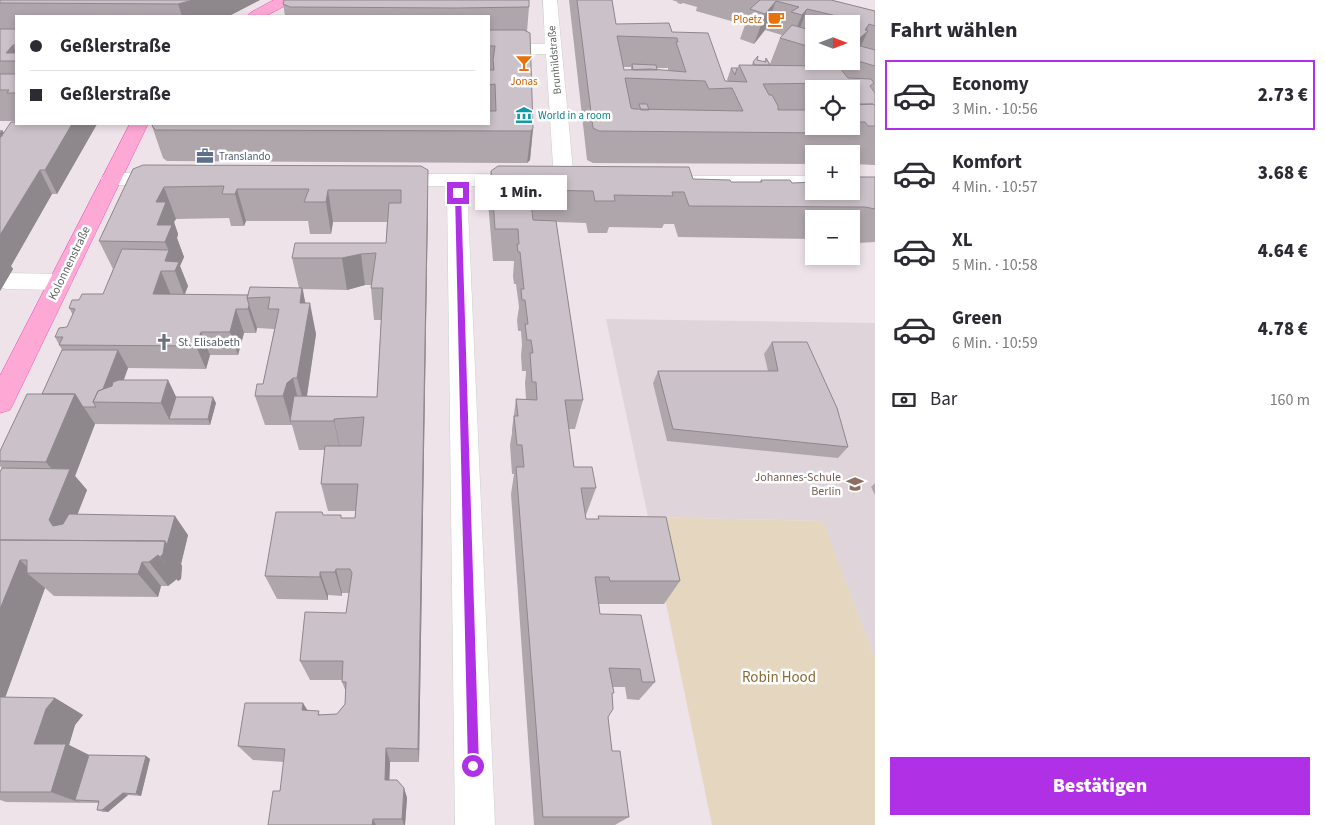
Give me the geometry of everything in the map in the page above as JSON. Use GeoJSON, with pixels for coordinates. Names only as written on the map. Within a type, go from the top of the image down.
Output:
{"type":"FeatureCollection","features":[{"type":"Feature","properties":{"kind":"main road"},"geometry":{"type":"LineString","coordinates":[[258,15],[291,4]]}},
{"type":"Feature","properties":{"kind":"main road"},"geometry":{"type":"LineString","coordinates":[[285,15],[291,4]]}},
{"type":"Feature","properties":{"kind":"main road","name":"Kolonnenstraße"},"geometry":{"type":"LineString","coordinates":[[4,385],[60,282],[138,125]]}},
{"type":"Feature","properties":{"kind":"street","name":"Brunhildstraße"},"geometry":{"type":"LineString","coordinates":[[457,180],[572,181],[554,50],[550,0]]}},
{"type":"Feature","properties":{"kind":"street"},"geometry":{"type":"LineString","coordinates":[[490,49],[554,50]]}},
{"type":"Feature","properties":{"kind":"street"},"geometry":{"type":"LineString","coordinates":[[111,178],[186,179]]}},
{"type":"Feature","properties":{"kind":"street"},"geometry":{"type":"LineString","coordinates":[[371,180],[457,180],[475,825]]}},
{"type":"Feature","properties":{"kind":"street"},"geometry":{"type":"LineString","coordinates":[[678,182],[805,182]]}},
{"type":"Feature","properties":{"kind":"street"},"geometry":{"type":"LineString","coordinates":[[6,281],[60,282]]}},
{"type":"Feature","properties":{"kind":"shaded area"},"geometry":{"type":"Polygon","coordinates":[[[606,319],[875,323],[875,659],[822,521],[648,517],[606,319]]]}},
{"type":"Feature","properties":{"kind":"green space","name":"Robin Hood"},"geometry":{"type":"Polygon","coordinates":[[[648,517],[823,521],[875,659],[875,825],[712,825],[648,517]]]}},
{"type":"Feature","properties":{"kind":"building"},"geometry":{"type":"Polygon","coordinates":[[[0,0],[193,0],[178,4],[0,3],[0,0]]]}},
{"type":"Feature","properties":{"kind":"building"},"geometry":{"type":"Polygon","coordinates":[[[284,0],[529,0],[529,7],[290,7],[283,4],[284,0]]]}},
{"type":"Feature","properties":{"kind":"building"},"geometry":{"type":"Polygon","coordinates":[[[577,0],[612,0],[616,24],[669,23],[672,32],[708,33],[725,81],[747,82],[739,65],[805,66],[805,70],[842,70],[848,78],[871,79],[874,83],[870,86],[875,93],[875,106],[873,104],[860,105],[860,80],[805,80],[805,83],[763,84],[769,95],[772,95],[778,110],[805,110],[805,133],[599,131],[593,128],[577,0]],[[617,36],[624,70],[650,69],[686,72],[676,42],[678,42],[677,38],[617,36]],[[625,78],[631,108],[634,109],[743,111],[732,88],[709,89],[705,81],[625,78]]]}},
{"type":"Feature","properties":{"kind":"building"},"geometry":{"type":"Polygon","coordinates":[[[760,0],[831,0],[875,11],[875,26],[869,24],[865,30],[868,31],[860,38],[860,15],[832,15],[807,9],[802,15],[791,12],[799,7],[776,1],[765,14],[750,9],[760,0]]]}},
{"type":"Feature","properties":{"kind":"building"},"geometry":{"type":"Polygon","coordinates":[[[792,25],[805,29],[805,45],[780,38],[792,25]]]}},
{"type":"Feature","properties":{"kind":"building"},"geometry":{"type":"Polygon","coordinates":[[[0,29],[15,29],[15,45],[6,53],[15,53],[15,61],[0,61],[0,29]]]}},
{"type":"Feature","properties":{"kind":"building"},"geometry":{"type":"Polygon","coordinates":[[[490,30],[524,30],[530,33],[533,128],[531,131],[156,130],[152,126],[490,125],[490,111],[496,111],[495,84],[490,85],[490,70],[494,70],[495,46],[490,46],[490,30]]]}},
{"type":"Feature","properties":{"kind":"building"},"geometry":{"type":"Polygon","coordinates":[[[860,46],[875,50],[875,66],[860,62],[860,46]]]}},
{"type":"Feature","properties":{"kind":"building"},"geometry":{"type":"Polygon","coordinates":[[[758,56],[757,60],[766,62],[766,58],[770,65],[755,65],[753,62],[758,56]]]}},
{"type":"Feature","properties":{"kind":"building"},"geometry":{"type":"Polygon","coordinates":[[[632,64],[656,65],[657,70],[633,70],[632,64]]]}},
{"type":"Feature","properties":{"kind":"building"},"geometry":{"type":"Polygon","coordinates":[[[731,68],[737,68],[735,75],[731,68]]]}},
{"type":"Feature","properties":{"kind":"building"},"geometry":{"type":"Polygon","coordinates":[[[0,74],[15,74],[15,93],[7,93],[9,90],[0,90],[0,74]]]}},
{"type":"Feature","properties":{"kind":"building"},"geometry":{"type":"Polygon","coordinates":[[[639,104],[647,104],[649,110],[641,110],[639,104]]]}},
{"type":"Feature","properties":{"kind":"building"},"geometry":{"type":"Polygon","coordinates":[[[860,104],[873,104],[875,106],[875,126],[868,126],[865,122],[860,122],[860,104]]]}},
{"type":"Feature","properties":{"kind":"building"},"geometry":{"type":"Polygon","coordinates":[[[11,122],[15,122],[15,125],[71,125],[45,170],[40,170],[0,235],[0,137],[11,122]]]}},
{"type":"Feature","properties":{"kind":"building"},"geometry":{"type":"Polygon","coordinates":[[[143,165],[421,166],[428,170],[418,749],[386,748],[385,780],[397,780],[404,788],[402,819],[373,819],[372,825],[268,825],[273,791],[280,791],[285,749],[238,746],[245,703],[303,703],[302,710],[319,711],[318,715],[337,714],[345,704],[346,682],[342,682],[343,661],[300,661],[305,612],[346,613],[352,573],[350,569],[320,572],[320,577],[265,576],[276,512],[322,512],[323,515],[341,515],[341,518],[355,518],[358,484],[321,484],[325,446],[361,446],[364,417],[334,419],[334,421],[290,421],[294,396],[377,397],[383,288],[371,288],[376,253],[342,258],[292,258],[295,243],[386,243],[389,203],[401,203],[401,190],[328,190],[326,202],[304,202],[309,189],[237,189],[235,194],[222,194],[224,186],[164,187],[156,202],[166,202],[157,225],[172,225],[165,242],[99,241],[133,169],[143,165]]]}},
{"type":"Feature","properties":{"kind":"building"},"geometry":{"type":"Polygon","coordinates":[[[498,166],[689,167],[693,179],[730,180],[731,182],[790,180],[792,183],[805,182],[805,200],[860,200],[860,177],[875,177],[875,209],[865,207],[689,206],[684,192],[672,192],[673,196],[614,195],[615,201],[595,201],[593,191],[526,190],[527,193],[517,193],[518,203],[531,203],[533,220],[556,221],[583,400],[565,400],[574,467],[592,467],[596,488],[581,488],[586,519],[599,519],[598,516],[666,517],[680,581],[610,581],[609,577],[595,577],[600,614],[641,615],[655,682],[642,682],[640,669],[609,668],[614,693],[612,693],[613,709],[608,717],[612,751],[620,751],[629,817],[543,817],[516,467],[524,467],[522,445],[517,445],[514,416],[518,416],[516,399],[537,400],[536,382],[532,382],[530,353],[533,353],[531,340],[527,340],[525,324],[528,324],[525,300],[522,300],[521,289],[524,289],[520,252],[518,252],[517,244],[519,244],[518,229],[495,229],[491,171],[498,166]]]}},
{"type":"Feature","properties":{"kind":"building"},"geometry":{"type":"Polygon","coordinates":[[[122,249],[169,250],[165,261],[179,262],[175,271],[161,271],[153,294],[248,295],[248,309],[236,309],[230,332],[201,332],[196,346],[59,345],[63,337],[55,337],[59,328],[67,327],[75,309],[69,308],[72,300],[79,300],[82,294],[103,294],[122,249]]]}},
{"type":"Feature","properties":{"kind":"building"},"geometry":{"type":"Polygon","coordinates":[[[250,287],[302,288],[300,303],[310,303],[297,378],[293,378],[287,383],[283,396],[255,396],[257,384],[263,384],[279,309],[268,309],[270,297],[247,298],[250,287]]]}},
{"type":"Feature","properties":{"kind":"building"},"geometry":{"type":"Polygon","coordinates":[[[772,342],[807,342],[837,408],[848,447],[673,429],[658,371],[778,371],[772,342]]]}},
{"type":"Feature","properties":{"kind":"building"},"geometry":{"type":"Polygon","coordinates":[[[62,350],[118,350],[103,389],[98,391],[93,402],[96,407],[83,407],[75,394],[42,394],[62,350]]]}},
{"type":"Feature","properties":{"kind":"building"},"geometry":{"type":"Polygon","coordinates":[[[119,380],[168,380],[161,403],[93,402],[98,391],[112,386],[113,382],[119,380]]]}},
{"type":"Feature","properties":{"kind":"building"},"geometry":{"type":"Polygon","coordinates":[[[27,394],[75,394],[46,462],[0,461],[0,451],[27,394]]]}},
{"type":"Feature","properties":{"kind":"building"},"geometry":{"type":"Polygon","coordinates":[[[176,397],[213,397],[208,419],[169,419],[176,397]]]}},
{"type":"Feature","properties":{"kind":"building"},"geometry":{"type":"Polygon","coordinates":[[[2,468],[70,469],[49,520],[53,526],[63,524],[69,514],[175,516],[167,545],[165,541],[0,540],[0,472],[2,468]]]}},
{"type":"Feature","properties":{"kind":"building"},"geometry":{"type":"Polygon","coordinates":[[[0,540],[165,541],[163,554],[160,557],[158,555],[149,562],[142,562],[138,574],[27,573],[27,560],[20,560],[0,609],[0,540]]]}},
{"type":"Feature","properties":{"kind":"building"},"geometry":{"type":"Polygon","coordinates":[[[0,697],[55,698],[46,709],[34,744],[66,744],[51,792],[0,792],[0,697]]]}},
{"type":"Feature","properties":{"kind":"building"},"geometry":{"type":"Polygon","coordinates":[[[89,755],[146,756],[136,794],[123,793],[102,810],[97,810],[99,801],[75,800],[89,755]]]}},
{"type":"Feature","properties":{"kind":"place","name":"Ploetz"},"geometry":{"type":"Point","coordinates":[776,19]}},
{"type":"Feature","properties":{"kind":"place","name":"Jonas"},"geometry":{"type":"Point","coordinates":[524,63]}},
{"type":"Feature","properties":{"kind":"place","name":"World in a room"},"geometry":{"type":"Point","coordinates":[524,115]}},
{"type":"Feature","properties":{"kind":"place","name":"Translando"},"geometry":{"type":"Point","coordinates":[205,156]}},
{"type":"Feature","properties":{"kind":"place","name":"St. Elisabeth"},"geometry":{"type":"Point","coordinates":[164,342]}},
{"type":"Feature","properties":{"kind":"place","name":"Johannes-Schule Berlin"},"geometry":{"type":"Point","coordinates":[855,484]}},
{"type":"Feature","properties":{"kind":"route"},"geometry":{"type":"LineString","coordinates":[[458,193],[473,766]]}}]}
